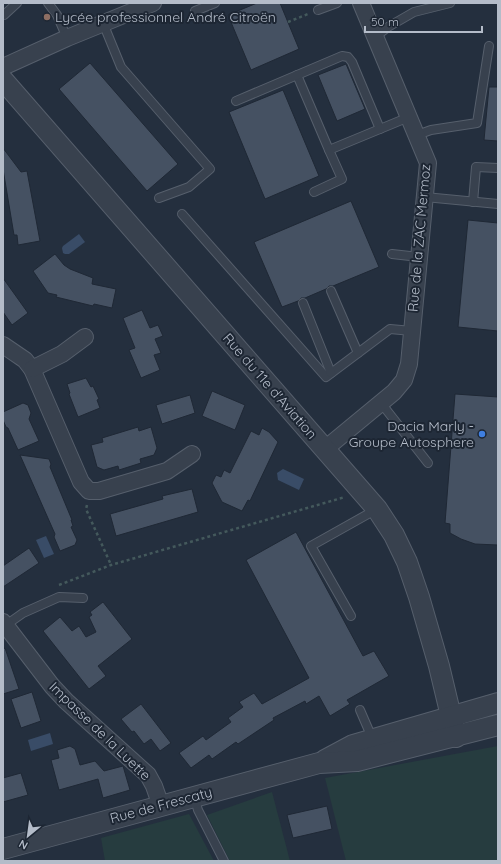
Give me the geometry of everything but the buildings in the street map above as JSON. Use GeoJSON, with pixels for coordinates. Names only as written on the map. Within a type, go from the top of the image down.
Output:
{"type":"FeatureCollection","features":[{"type":"Feature","properties":{"kind":"street"},"geometry":{"type":"LineString","coordinates":[[3,67],[67,38],[153,3]]}},
{"type":"Feature","properties":{"kind":"street","name":"Rue de la ZAC Mermoz"},"geometry":{"type":"LineString","coordinates":[[325,449],[394,392],[404,380],[409,364],[428,163],[361,3]]}},
{"type":"Feature","properties":{"kind":"street","name":"Rue du 11e d'Aviation"},"geometry":{"type":"LineString","coordinates":[[3,80],[377,510],[394,535],[408,562],[437,658],[456,737]]}},
{"type":"Feature","properties":{"kind":"street"},"geometry":{"type":"LineString","coordinates":[[32,369],[62,354],[85,337]]}},
{"type":"Feature","properties":{"kind":"street"},"geometry":{"type":"LineString","coordinates":[[3,345],[25,360],[32,369],[81,482],[89,491],[99,491],[167,471],[192,454]]}},
{"type":"Feature","properties":{"kind":"street","name":"Impasse de la Luette"},"geometry":{"type":"LineString","coordinates":[[4,624],[52,686],[66,701],[148,775],[154,786],[161,806]]}},
{"type":"Feature","properties":{"kind":"street","name":"Rue de Frescaty"},"geometry":{"type":"LineString","coordinates":[[376,747],[451,717],[498,703]]}},
{"type":"Feature","properties":{"kind":"street","name":"Rue de Frescaty"},"geometry":{"type":"LineString","coordinates":[[3,849],[319,763],[353,745],[376,747],[456,737],[498,725]]}},
{"type":"Feature","properties":{"kind":"lane"},"geometry":{"type":"LineString","coordinates":[[4,15],[18,3]]}},
{"type":"Feature","properties":{"kind":"lane"},"geometry":{"type":"LineString","coordinates":[[48,3],[57,15],[67,38]]}},
{"type":"Feature","properties":{"kind":"lane"},"geometry":{"type":"LineString","coordinates":[[195,11],[215,3]]}},
{"type":"Feature","properties":{"kind":"lane"},"geometry":{"type":"LineString","coordinates":[[318,10],[337,3]]}},
{"type":"Feature","properties":{"kind":"lane"},"geometry":{"type":"LineString","coordinates":[[375,37],[388,27],[414,12],[450,3]]}},
{"type":"Feature","properties":{"kind":"lane"},"geometry":{"type":"LineString","coordinates":[[103,23],[121,67],[210,169],[189,187],[159,198]]}},
{"type":"Feature","properties":{"kind":"lane"},"geometry":{"type":"LineString","coordinates":[[417,135],[431,130],[477,124],[489,46]]}},
{"type":"Feature","properties":{"kind":"lane"},"geometry":{"type":"LineString","coordinates":[[236,101],[342,56],[348,57],[352,62],[380,129]]}},
{"type":"Feature","properties":{"kind":"lane"},"geometry":{"type":"LineString","coordinates":[[297,75],[342,179],[314,192]]}},
{"type":"Feature","properties":{"kind":"lane"},"geometry":{"type":"LineString","coordinates":[[329,150],[409,117]]}},
{"type":"Feature","properties":{"kind":"lane"},"geometry":{"type":"LineString","coordinates":[[473,202],[476,166],[498,168]]}},
{"type":"Feature","properties":{"kind":"lane"},"geometry":{"type":"LineString","coordinates":[[425,197],[498,204]]}},
{"type":"Feature","properties":{"kind":"lane"},"geometry":{"type":"LineString","coordinates":[[182,214],[326,377],[390,329],[412,331]]}},
{"type":"Feature","properties":{"kind":"lane"},"geometry":{"type":"LineString","coordinates":[[392,254],[419,257]]}},
{"type":"Feature","properties":{"kind":"lane"},"geometry":{"type":"LineString","coordinates":[[331,291],[358,354]]}},
{"type":"Feature","properties":{"kind":"lane"},"geometry":{"type":"LineString","coordinates":[[303,303],[331,374]]}},
{"type":"Feature","properties":{"kind":"lane"},"geometry":{"type":"LineString","coordinates":[[381,403],[428,463]]}},
{"type":"Feature","properties":{"kind":"lane"},"geometry":{"type":"LineString","coordinates":[[350,616],[311,546],[377,510]]}},
{"type":"Feature","properties":{"kind":"lane"},"geometry":{"type":"LineString","coordinates":[[4,624],[23,613],[59,597],[83,598]]}},
{"type":"Feature","properties":{"kind":"lane"},"geometry":{"type":"LineString","coordinates":[[360,710],[376,747]]}},
{"type":"Feature","properties":{"kind":"lane"},"geometry":{"type":"LineString","coordinates":[[194,796],[198,810],[224,861]]}},
{"type":"Feature","properties":{"kind":"path"},"geometry":{"type":"LineString","coordinates":[[288,22],[318,10]]}},
{"type":"Feature","properties":{"kind":"path"},"geometry":{"type":"LineString","coordinates":[[54,587],[111,565],[348,496],[358,488]]}},
{"type":"Feature","properties":{"kind":"path"},"geometry":{"type":"LineString","coordinates":[[86,509],[111,565]]}},
{"type":"Feature","properties":{"kind":"green space"},"geometry":{"type":"Polygon","coordinates":[[[498,746],[498,861],[346,861],[325,778],[498,746]]]}},
{"type":"Feature","properties":{"kind":"green space"},"geometry":{"type":"Polygon","coordinates":[[[272,792],[290,861],[230,861],[207,815],[272,792]]]}},
{"type":"Feature","properties":{"kind":"green space"},"geometry":{"type":"Polygon","coordinates":[[[189,814],[214,861],[105,861],[101,838],[189,814]]]}},
{"type":"Feature","properties":{"kind":"water"},"geometry":{"type":"Polygon","coordinates":[[[79,234],[85,242],[69,254],[63,253],[63,246],[79,234]]]}},
{"type":"Feature","properties":{"kind":"water"},"geometry":{"type":"Polygon","coordinates":[[[283,469],[304,479],[299,490],[278,480],[277,473],[283,469]]]}},
{"type":"Feature","properties":{"kind":"water"},"geometry":{"type":"Polygon","coordinates":[[[46,536],[54,554],[44,558],[36,540],[46,536]]]}},
{"type":"Feature","properties":{"kind":"water"},"geometry":{"type":"Polygon","coordinates":[[[50,733],[53,744],[31,751],[28,740],[50,733]]]}},
{"type":"Feature","properties":{"kind":"place","name":"Lycée professionnel André Citroën"},"geometry":{"type":"Point","coordinates":[47,17]}},
{"type":"Feature","properties":{"kind":"place","name":"Dacia Marly - Groupe Autosphere"},"geometry":{"type":"Point","coordinates":[482,434]}}]}
